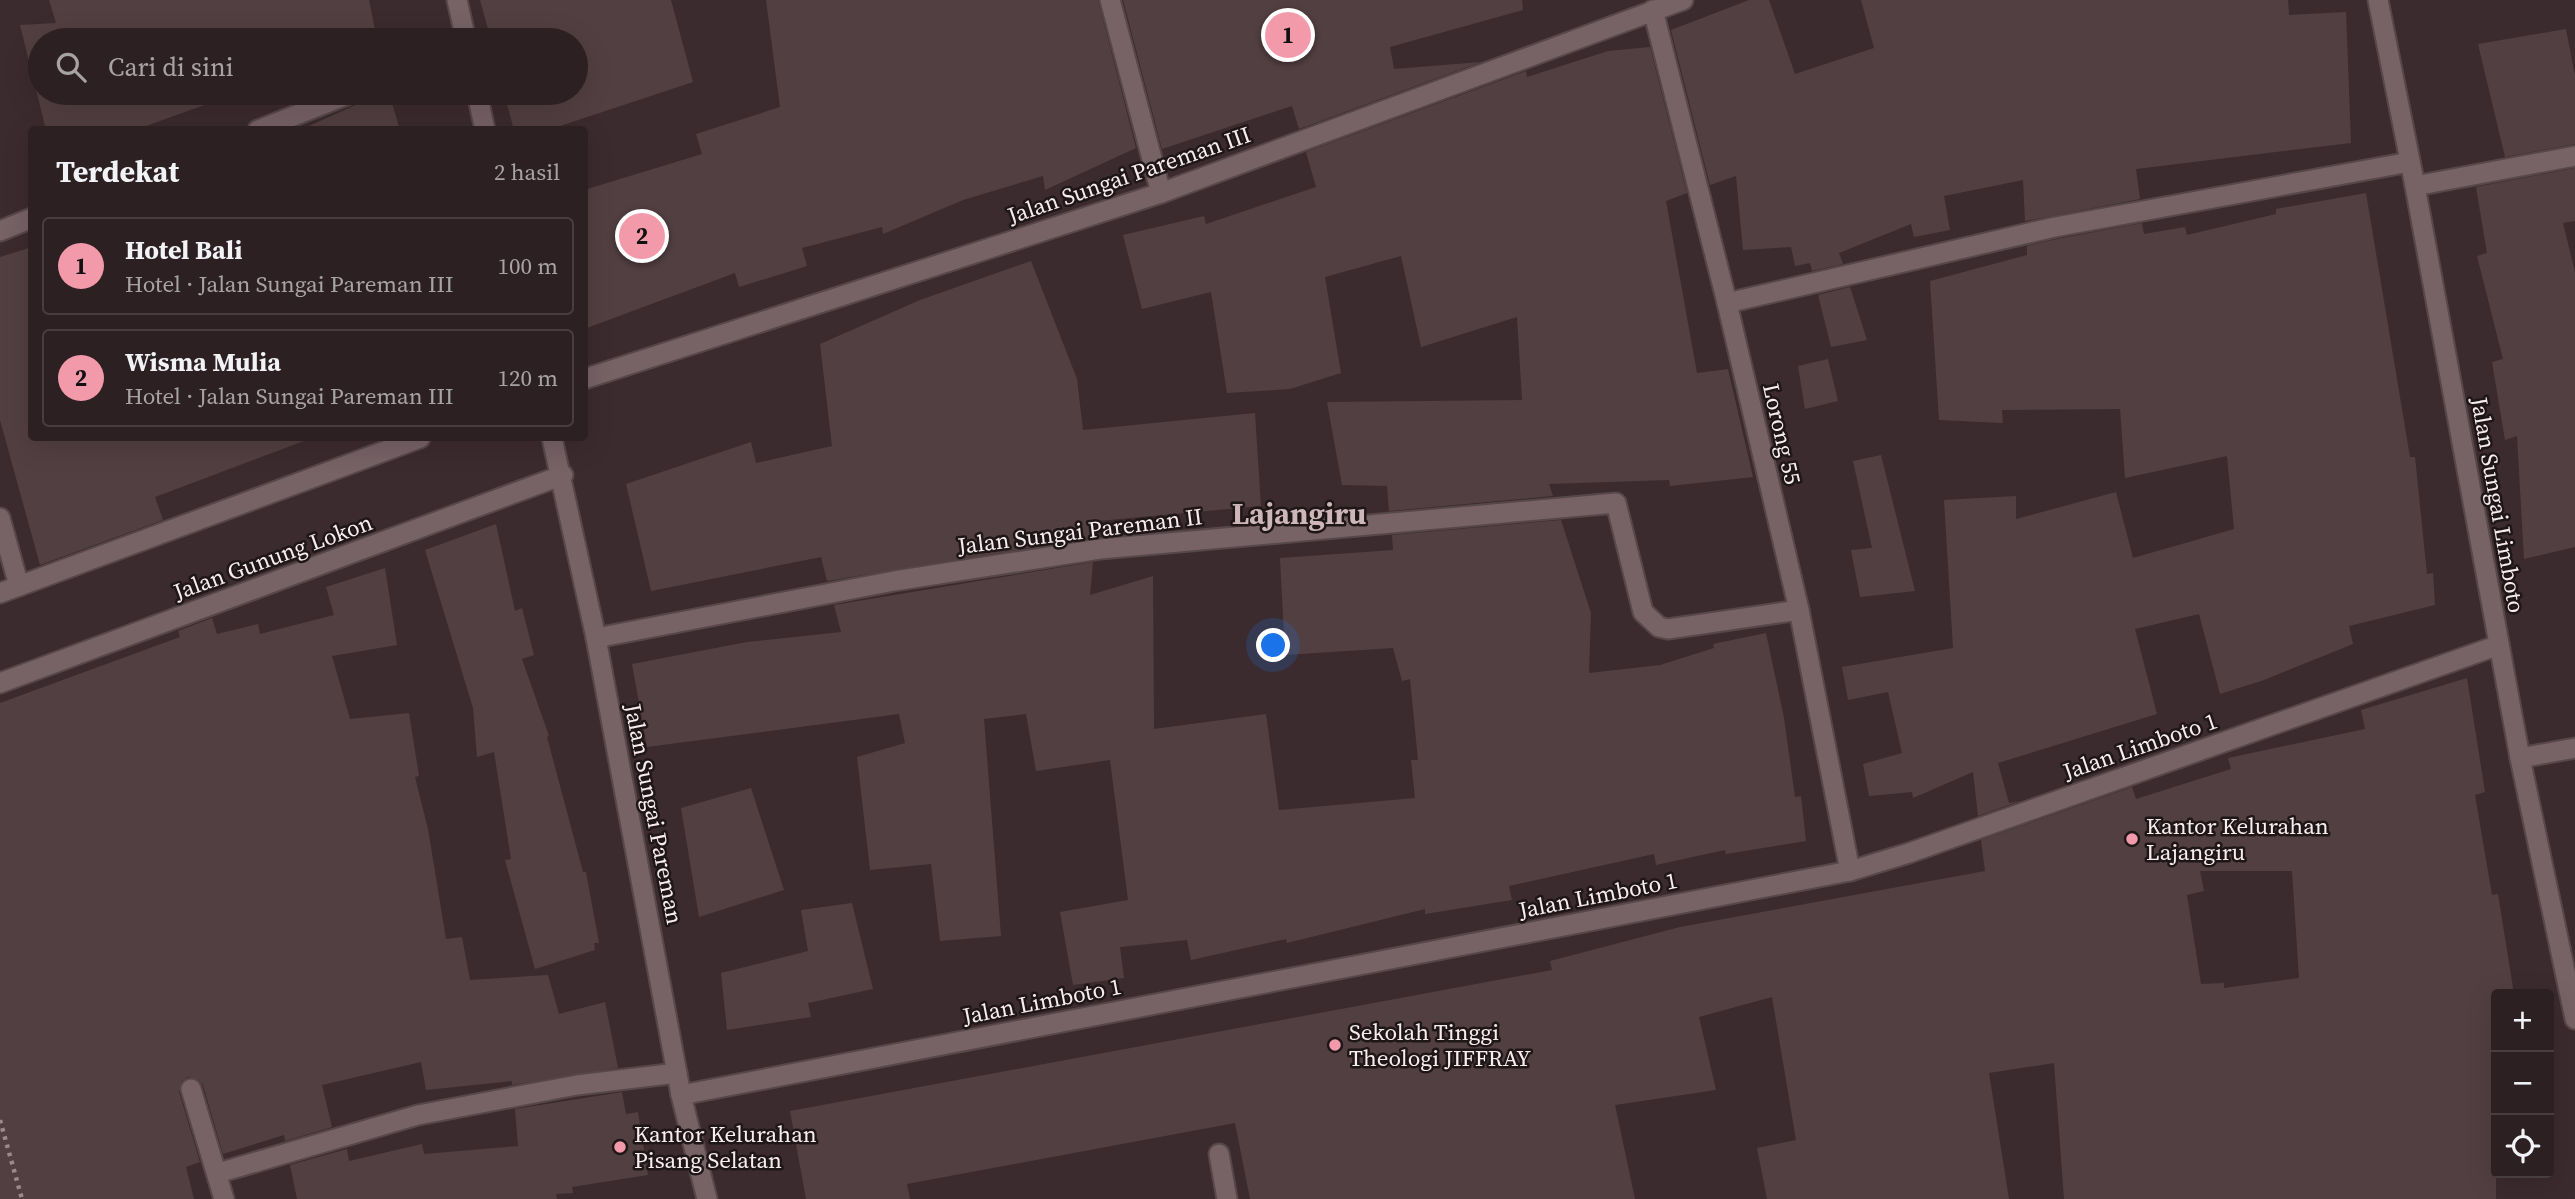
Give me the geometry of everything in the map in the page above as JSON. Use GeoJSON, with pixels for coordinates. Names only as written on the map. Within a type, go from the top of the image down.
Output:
{"type":"FeatureCollection","features":[{"type":"Feature","properties":{"kind":"street"},"geometry":{"type":"LineString","coordinates":[[457,0],[463,28]]}},
{"type":"Feature","properties":{"kind":"street"},"geometry":{"type":"LineString","coordinates":[[1110,0],[1161,193]]}},
{"type":"Feature","properties":{"kind":"street","name":"Jalan Sungai Pareman III"},"geometry":{"type":"LineString","coordinates":[[588,378],[1161,193],[1683,0]]}},
{"type":"Feature","properties":{"kind":"street","name":"Jalan Sungai Limboto"},"geometry":{"type":"LineString","coordinates":[[2381,0],[2520,758],[2575,1018]]}},
{"type":"Feature","properties":{"kind":"street","name":"Lorong 55"},"geometry":{"type":"LineString","coordinates":[[1653,10],[1727,303],[1799,610],[1850,871]]}},
{"type":"Feature","properties":{"kind":"street"},"geometry":{"type":"LineString","coordinates":[[268,126],[322,105]]}},
{"type":"Feature","properties":{"kind":"street"},"geometry":{"type":"LineString","coordinates":[[480,105],[484,126]]}},
{"type":"Feature","properties":{"kind":"street"},"geometry":{"type":"LineString","coordinates":[[2415,186],[2575,156]]}},
{"type":"Feature","properties":{"kind":"street"},"geometry":{"type":"LineString","coordinates":[[1727,303],[2055,227],[2410,162]]}},
{"type":"Feature","properties":{"kind":"street"},"geometry":{"type":"LineString","coordinates":[[0,231],[28,220]]}},
{"type":"Feature","properties":{"kind":"street"},"geometry":{"type":"LineString","coordinates":[[0,593],[412,441]]}},
{"type":"Feature","properties":{"kind":"street","name":"Jalan Sungai Pareman"},"geometry":{"type":"LineString","coordinates":[[553,441],[563,475],[596,638],[681,1096],[706,1199]]}},
{"type":"Feature","properties":{"kind":"street","name":"Jalan Gunung Lokon"},"geometry":{"type":"LineString","coordinates":[[0,683],[563,475]]}},
{"type":"Feature","properties":{"kind":"street","name":"Jalan Sungai Pareman II"},"geometry":{"type":"LineString","coordinates":[[596,638],[894,581],[1100,549],[1616,503],[1643,612],[1659,626],[1668,628],[1799,610]]}},
{"type":"Feature","properties":{"kind":"street"},"geometry":{"type":"LineString","coordinates":[[0,518],[19,586]]}},
{"type":"Feature","properties":{"kind":"street","name":"Jalan Limboto 1"},"geometry":{"type":"LineString","coordinates":[[681,1096],[1850,871],[1922,849],[2499,645]]}},
{"type":"Feature","properties":{"kind":"street"},"geometry":{"type":"LineString","coordinates":[[2520,758],[2575,748]]}},
{"type":"Feature","properties":{"kind":"street"},"geometry":{"type":"LineString","coordinates":[[218,1173],[418,1115],[577,1085],[677,1073]]}},
{"type":"Feature","properties":{"kind":"street"},"geometry":{"type":"LineString","coordinates":[[191,1089],[224,1199]]}},
{"type":"Feature","properties":{"kind":"street"},"geometry":{"type":"LineString","coordinates":[[1219,1154],[1227,1199]]}},
{"type":"Feature","properties":{"kind":"path"},"geometry":{"type":"LineString","coordinates":[[0,1120],[22,1199]]}},
{"type":"Feature","properties":{"kind":"building"},"geometry":{"type":"Polygon","coordinates":[[[49,0],[369,0],[375,28],[28,28],[28,57],[20,25],[56,23],[49,0]]]}},
{"type":"Feature","properties":{"kind":"building"},"geometry":{"type":"Polygon","coordinates":[[[480,0],[671,0],[693,82],[560,126],[513,126],[507,105],[588,105],[588,28],[488,28],[480,0]]]}},
{"type":"Feature","properties":{"kind":"building"},"geometry":{"type":"Polygon","coordinates":[[[766,0],[1098,0],[1136,148],[1045,190],[1043,176],[963,200],[883,234],[882,227],[802,248],[807,266],[739,287],[735,273],[588,328],[588,189],[702,154],[696,134],[780,107],[766,0]]]}},
{"type":"Feature","properties":{"kind":"building"},"geometry":{"type":"Polygon","coordinates":[[[1123,0],[1522,0],[1523,10],[1390,47],[1394,69],[1481,62],[1299,129],[1292,106],[1162,149],[1123,0]]]}},
{"type":"Feature","properties":{"kind":"building"},"geometry":{"type":"Polygon","coordinates":[[[1749,0],[1769,0],[1795,74],[1874,48],[1861,0],[2288,0],[2289,15],[2346,12],[2351,143],[2136,169],[2140,199],[2025,221],[2023,180],[1944,196],[1950,230],[1914,237],[1911,224],[1839,253],[1843,264],[1812,271],[1810,263],[1795,266],[1791,247],[1743,250],[1736,176],[1710,185],[1671,30],[1749,0]]]}},
{"type":"Feature","properties":{"kind":"building"},"geometry":{"type":"Polygon","coordinates":[[[2566,29],[2575,76],[2575,144],[2505,157],[2478,44],[2566,29]]]}},
{"type":"Feature","properties":{"kind":"building"},"geometry":{"type":"Polygon","coordinates":[[[1650,47],[1687,193],[1666,201],[1697,373],[1728,369],[1753,477],[1670,486],[1669,480],[1549,484],[1553,496],[1389,511],[1387,486],[1342,485],[1327,402],[1522,400],[1517,317],[1421,347],[1401,256],[1325,277],[1341,373],[1290,389],[1227,393],[1211,292],[1142,309],[1123,235],[1204,216],[1206,224],[1316,187],[1306,152],[1526,71],[1527,77],[1608,51],[1650,47]]]}},
{"type":"Feature","properties":{"kind":"building"},"geometry":{"type":"Polygon","coordinates":[[[40,105],[204,105],[146,126],[45,126],[40,105]]]}},
{"type":"Feature","properties":{"kind":"building"},"geometry":{"type":"Polygon","coordinates":[[[355,105],[393,105],[399,126],[309,126],[355,105]]]}},
{"type":"Feature","properties":{"kind":"building"},"geometry":{"type":"Polygon","coordinates":[[[2575,168],[2575,221],[2563,223],[2575,272],[2575,547],[2524,559],[2517,436],[2505,440],[2492,362],[2503,359],[2477,256],[2487,253],[2476,187],[2575,168]]]}},
{"type":"Feature","properties":{"kind":"building"},"geometry":{"type":"Polygon","coordinates":[[[2366,193],[2410,457],[2415,457],[2427,574],[2433,573],[2435,605],[2349,626],[2353,644],[2264,680],[2220,694],[2199,614],[2135,629],[2157,714],[1998,763],[2009,803],[2020,801],[1978,816],[1973,772],[1913,798],[1912,792],[1869,796],[1863,764],[1902,753],[1888,692],[1848,700],[1842,667],[1953,648],[1944,500],[2016,496],[2016,519],[2116,492],[2133,558],[2234,529],[2227,456],[2125,478],[2120,409],[2002,410],[2003,423],[1939,420],[1930,281],[2027,255],[2027,246],[2057,239],[2142,223],[2144,234],[2185,227],[2187,235],[2276,214],[2276,209],[2366,193]]]}},
{"type":"Feature","properties":{"kind":"building"},"geometry":{"type":"Polygon","coordinates":[[[28,248],[28,441],[304,441],[155,497],[163,520],[40,565],[0,420],[0,257],[28,248]]]}},
{"type":"Feature","properties":{"kind":"building"},"geometry":{"type":"Polygon","coordinates":[[[1031,261],[1077,379],[1083,430],[1255,413],[1261,506],[1098,521],[1096,537],[827,581],[821,557],[651,591],[626,484],[751,442],[756,463],[832,446],[820,344],[920,300],[1031,261]]]}},
{"type":"Feature","properties":{"kind":"building"},"geometry":{"type":"Polygon","coordinates":[[[1850,287],[1867,340],[1831,347],[1818,295],[1850,287]]]}},
{"type":"Feature","properties":{"kind":"building"},"geometry":{"type":"Polygon","coordinates":[[[1828,359],[1838,401],[1805,409],[1798,366],[1828,359]]]}},
{"type":"Feature","properties":{"kind":"building"},"geometry":{"type":"Polygon","coordinates":[[[1881,455],[1915,591],[1860,597],[1851,550],[1872,548],[1853,461],[1881,455]]]}},
{"type":"Feature","properties":{"kind":"building"},"geometry":{"type":"Polygon","coordinates":[[[1561,520],[1591,613],[1589,673],[1660,665],[1714,648],[1713,644],[1766,633],[1784,718],[1795,797],[1801,796],[1806,841],[1726,854],[1725,850],[1656,865],[1654,854],[1509,886],[1512,900],[1425,914],[1425,909],[1287,943],[1286,939],[1191,960],[1187,940],[1120,947],[1124,978],[1073,985],[1060,912],[1128,900],[1110,760],[1036,771],[1026,714],[984,719],[1001,936],[940,941],[931,864],[870,870],[857,757],[905,743],[899,714],[647,747],[632,664],[747,642],[841,632],[834,605],[1093,562],[1090,595],[1153,576],[1154,729],[1266,714],[1279,810],[1415,798],[1411,760],[1418,760],[1410,679],[1402,681],[1393,648],[1285,655],[1280,558],[1393,550],[1392,535],[1561,520]]]}},
{"type":"Feature","properties":{"kind":"building"},"geometry":{"type":"Polygon","coordinates":[[[496,524],[515,611],[522,608],[534,655],[522,659],[549,736],[547,737],[583,872],[586,872],[599,943],[594,943],[595,950],[535,969],[505,860],[511,859],[494,752],[477,757],[473,708],[425,550],[496,524]]]}},
{"type":"Feature","properties":{"kind":"building"},"geometry":{"type":"Polygon","coordinates":[[[385,568],[397,645],[332,656],[350,719],[409,713],[419,776],[415,777],[428,829],[446,939],[462,937],[470,980],[548,975],[559,1014],[605,1002],[618,1068],[512,1085],[512,1081],[426,1090],[421,1062],[322,1085],[332,1127],[285,1141],[284,1135],[223,1154],[203,1085],[199,1080],[188,1077],[182,1081],[179,1092],[200,1162],[186,1167],[194,1199],[0,1199],[0,703],[180,637],[178,631],[212,618],[217,634],[258,624],[260,634],[334,615],[326,587],[385,568]]]}},
{"type":"Feature","properties":{"kind":"building"},"geometry":{"type":"Polygon","coordinates":[[[2467,678],[2485,792],[2475,795],[2492,895],[2498,894],[2513,989],[2491,989],[2491,1178],[2496,1178],[2496,1199],[2064,1199],[2054,1063],[1989,1073],[2009,1199],[1767,1199],[1757,1148],[1796,1140],[1772,997],[1699,1017],[1716,1090],[1615,1105],[1635,1199],[1250,1199],[1235,1123],[907,1184],[910,1199],[806,1199],[790,1111],[1552,970],[1550,961],[1680,927],[1985,871],[1981,840],[2132,787],[2136,799],[2231,769],[2228,758],[2365,729],[2361,710],[2467,678]],[[2200,871],[2204,891],[2187,895],[2201,984],[2224,983],[2224,988],[2299,978],[2292,871],[2200,871]]]}},
{"type":"Feature","properties":{"kind":"building"},"geometry":{"type":"Polygon","coordinates":[[[751,788],[784,890],[699,917],[681,808],[751,788]]]}},
{"type":"Feature","properties":{"kind":"building"},"geometry":{"type":"Polygon","coordinates":[[[852,903],[873,989],[808,1003],[811,1017],[727,1030],[721,973],[808,951],[801,910],[852,903]]]}},
{"type":"Feature","properties":{"kind":"building"},"geometry":{"type":"Polygon","coordinates":[[[622,1092],[626,1114],[638,1112],[648,1175],[572,1187],[573,1193],[556,1194],[557,1199],[297,1199],[290,1165],[347,1149],[349,1161],[422,1144],[424,1154],[518,1146],[515,1109],[622,1092]]]}},
{"type":"Feature","properties":{"kind":"place","name":"Hotel Bali"},"geometry":{"type":"Point","coordinates":[1288,35]}},
{"type":"Feature","properties":{"kind":"place","name":"Wisma Mulia"},"geometry":{"type":"Point","coordinates":[642,236]}},
{"type":"Feature","properties":{"kind":"place","name":"Kantor Kelurahan Lajangiru"},"geometry":{"type":"Point","coordinates":[2132,839]}},
{"type":"Feature","properties":{"kind":"place","name":"Sekolah Tinggi Theologi JIFFRAY"},"geometry":{"type":"Point","coordinates":[1335,1045]}},
{"type":"Feature","properties":{"kind":"place","name":"Kantor Kelurahan Pisang Selatan"},"geometry":{"type":"Point","coordinates":[620,1147]}},
{"type":"Feature","properties":{"kind":"district","name":"Lajangiru"},"geometry":{"type":"Point","coordinates":[1299,513]}}]}
